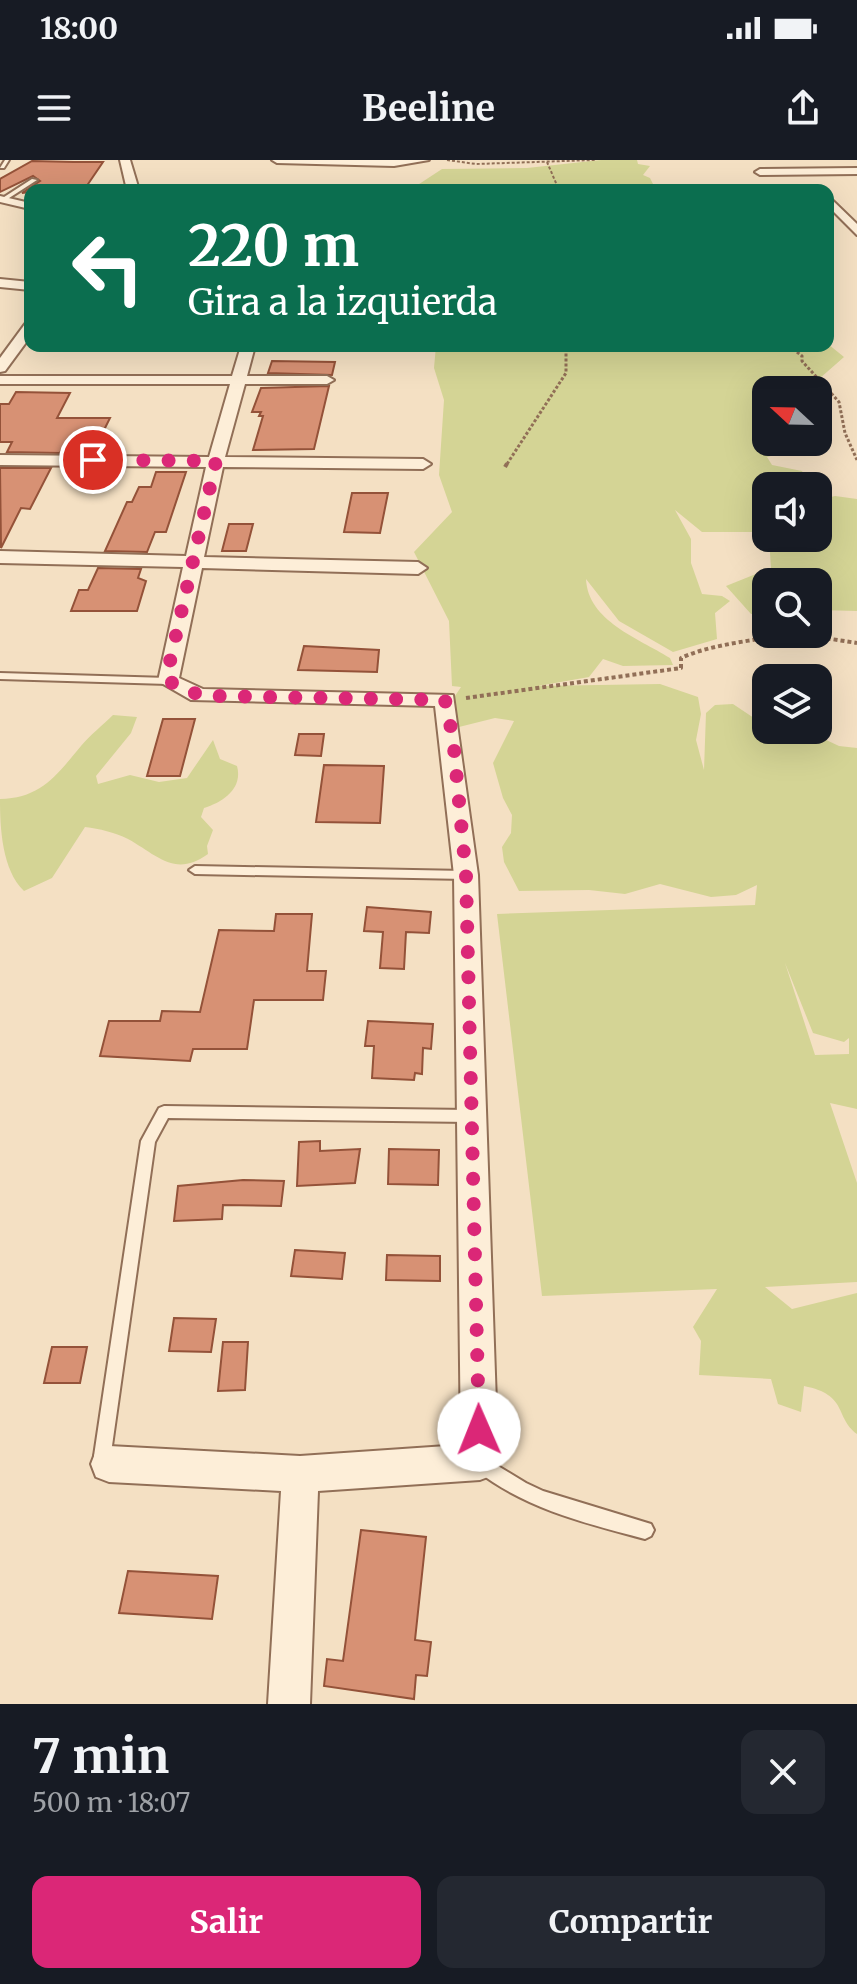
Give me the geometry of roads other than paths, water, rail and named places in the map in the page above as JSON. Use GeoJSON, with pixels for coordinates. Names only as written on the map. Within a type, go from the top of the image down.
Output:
{"type":"FeatureCollection","features":[{"type":"Feature","properties":{"kind":"street"},"geometry":{"type":"LineString","coordinates":[[125,160],[131,184]]}},
{"type":"Feature","properties":{"kind":"street"},"geometry":{"type":"LineString","coordinates":[[277,160],[424,160]]}},
{"type":"Feature","properties":{"kind":"street"},"geometry":{"type":"LineString","coordinates":[[802,171],[810,181]]}},
{"type":"Feature","properties":{"kind":"street"},"geometry":{"type":"LineString","coordinates":[[760,172],[857,171]]}},
{"type":"Feature","properties":{"kind":"street"},"geometry":{"type":"LineString","coordinates":[[2,199],[24,204]]}},
{"type":"Feature","properties":{"kind":"street"},"geometry":{"type":"LineString","coordinates":[[834,206],[857,231]]}},
{"type":"Feature","properties":{"kind":"street"},"geometry":{"type":"LineString","coordinates":[[839,211],[857,211]]}},
{"type":"Feature","properties":{"kind":"street"},"geometry":{"type":"LineString","coordinates":[[0,283],[24,285]]}},
{"type":"Feature","properties":{"kind":"street"},"geometry":{"type":"LineString","coordinates":[[0,368],[24,335]]}},
{"type":"Feature","properties":{"kind":"street"},"geometry":{"type":"LineString","coordinates":[[109,1464],[300,1474],[480,1462],[466,875],[453,738],[445,700],[199,695],[168,681],[216,461],[246,352]]}},
{"type":"Feature","properties":{"kind":"street"},"geometry":{"type":"LineString","coordinates":[[0,380],[327,380]]}},
{"type":"Feature","properties":{"kind":"street"},"geometry":{"type":"LineString","coordinates":[[0,460],[423,464]]}},
{"type":"Feature","properties":{"kind":"street"},"geometry":{"type":"LineString","coordinates":[[0,557],[418,568]]}},
{"type":"Feature","properties":{"kind":"street"},"geometry":{"type":"LineString","coordinates":[[289,1704],[300,1474]]}},
{"type":"Feature","properties":{"kind":"lane"},"geometry":{"type":"LineString","coordinates":[[2,167],[7,160]]}},
{"type":"Feature","properties":{"kind":"lane"},"geometry":{"type":"LineString","coordinates":[[27,184],[34,180]]}},
{"type":"Feature","properties":{"kind":"lane"},"geometry":{"type":"LineString","coordinates":[[2,199],[24,186]]}},
{"type":"Feature","properties":{"kind":"lane"},"geometry":{"type":"LineString","coordinates":[[0,676],[168,681]]}},
{"type":"Feature","properties":{"kind":"lane"},"geometry":{"type":"LineString","coordinates":[[195,870],[466,875]]}},
{"type":"Feature","properties":{"kind":"lane"},"geometry":{"type":"LineString","coordinates":[[109,1464],[102,1456],[148,1141],[164,1112],[473,1116]]}},
{"type":"Feature","properties":{"kind":"lane"},"geometry":{"type":"LineString","coordinates":[[480,1462],[504,1482],[534,1498],[645,1530]]}}]}
